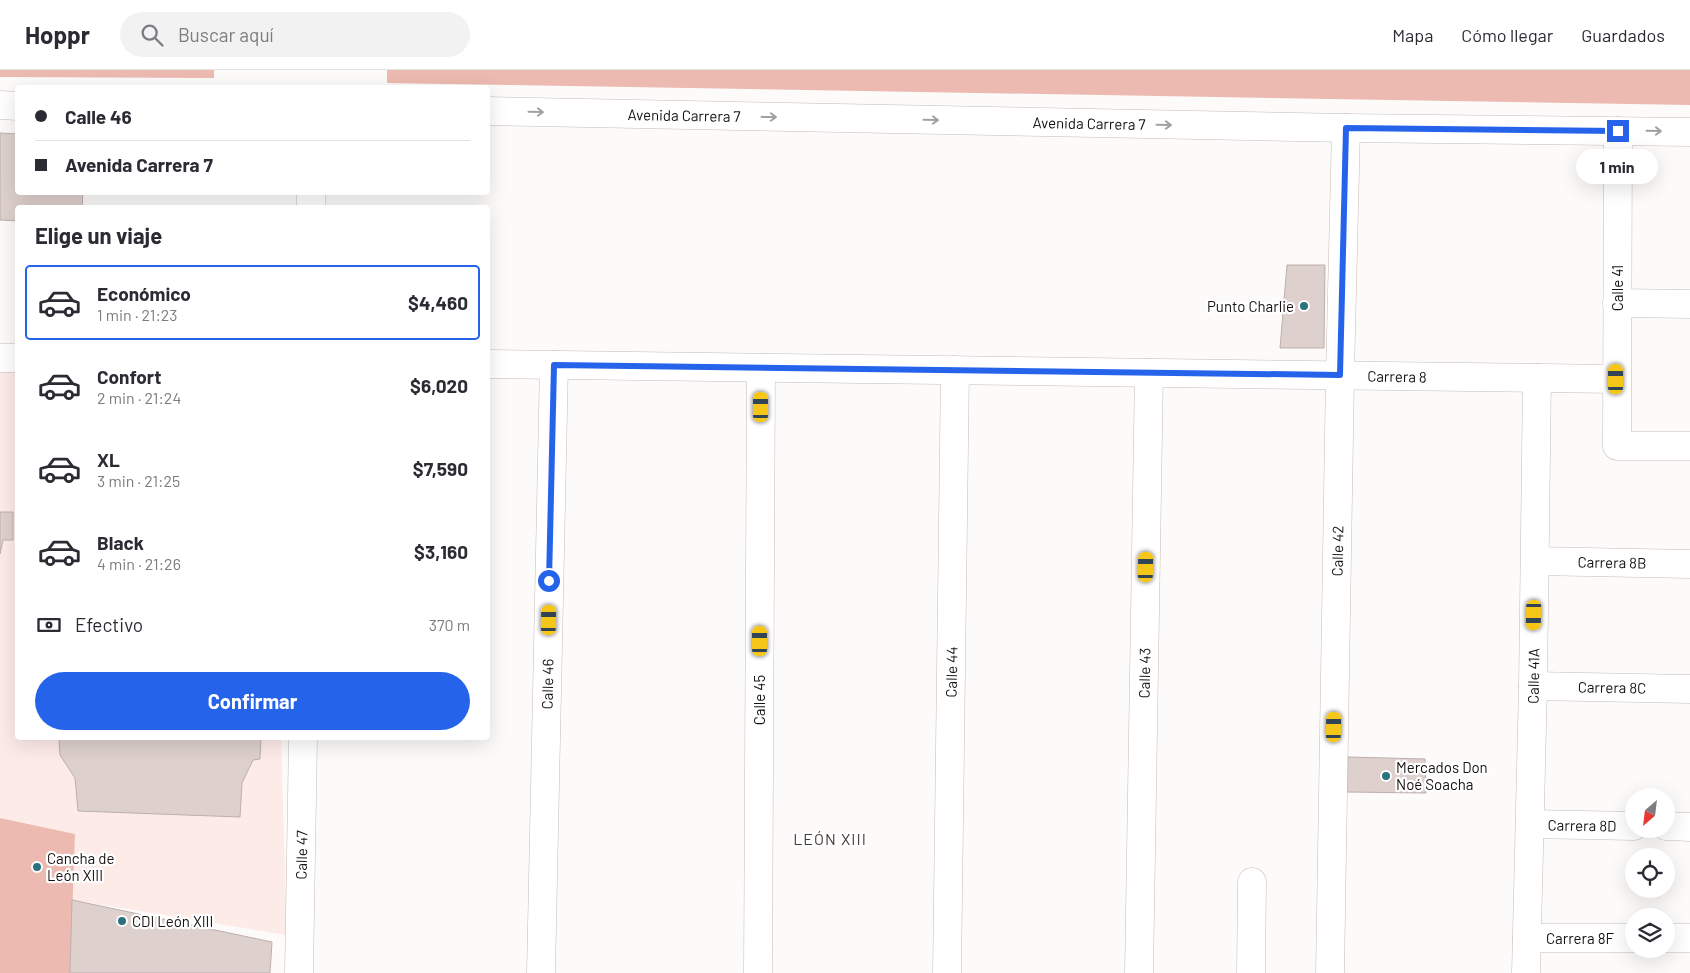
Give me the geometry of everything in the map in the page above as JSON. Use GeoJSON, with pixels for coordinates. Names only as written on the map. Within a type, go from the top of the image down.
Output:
{"type":"FeatureCollection","features":[{"type":"Feature","properties":{"kind":"street"},"geometry":{"type":"LineString","coordinates":[[0,105],[15,106]]}},
{"type":"Feature","properties":{"kind":"street","name":"Avenida Carrera 7"},"geometry":{"type":"LineString","coordinates":[[490,111],[1346,128],[1690,132]]}},
{"type":"Feature","properties":{"kind":"street","name":"Calle 42"},"geometry":{"type":"LineString","coordinates":[[1330,973],[1346,128]]}},
{"type":"Feature","properties":{"kind":"street","name":"Calle 41"},"geometry":{"type":"LineString","coordinates":[[1618,131],[1617,446],[1690,446]]}},
{"type":"Feature","properties":{"kind":"street"},"geometry":{"type":"LineString","coordinates":[[1617,303],[1690,304]]}},
{"type":"Feature","properties":{"kind":"street"},"geometry":{"type":"LineString","coordinates":[[0,358],[15,358]]}},
{"type":"Feature","properties":{"kind":"street","name":"Carrera 8"},"geometry":{"type":"LineString","coordinates":[[490,364],[1616,379]]}},
{"type":"Feature","properties":{"kind":"street","name":"Calle 46"},"geometry":{"type":"LineString","coordinates":[[541,973],[554,365]]}},
{"type":"Feature","properties":{"kind":"street","name":"Calle 45"},"geometry":{"type":"LineString","coordinates":[[758,973],[761,368]]}},
{"type":"Feature","properties":{"kind":"street","name":"Calle 44"},"geometry":{"type":"LineString","coordinates":[[947,973],[955,370]]}},
{"type":"Feature","properties":{"kind":"street","name":"Calle 43"},"geometry":{"type":"LineString","coordinates":[[1139,973],[1149,373]]}},
{"type":"Feature","properties":{"kind":"street","name":"Calle 41A"},"geometry":{"type":"LineString","coordinates":[[1526,973],[1533,686],[1537,378]]}},
{"type":"Feature","properties":{"kind":"street","name":"Carrera 8B"},"geometry":{"type":"LineString","coordinates":[[1535,561],[1690,564]]}},
{"type":"Feature","properties":{"kind":"street","name":"Carrera 8C"},"geometry":{"type":"LineString","coordinates":[[1533,686],[1690,689]]}},
{"type":"Feature","properties":{"kind":"street","name":"Calle 47"},"geometry":{"type":"LineString","coordinates":[[299,973],[303,740]]}},
{"type":"Feature","properties":{"kind":"street","name":"Carrera 8D"},"geometry":{"type":"LineString","coordinates":[[1530,824],[1625,826]]}},
{"type":"Feature","properties":{"kind":"street"},"geometry":{"type":"LineString","coordinates":[[1675,826],[1690,827]]}},
{"type":"Feature","properties":{"kind":"street"},"geometry":{"type":"LineString","coordinates":[[1251,973],[1252,882]]}},
{"type":"Feature","properties":{"kind":"street","name":"Carrera 8F"},"geometry":{"type":"LineString","coordinates":[[1527,938],[1625,938]]}},
{"type":"Feature","properties":{"kind":"street"},"geometry":{"type":"LineString","coordinates":[[1675,938],[1690,938]]}},
{"type":"Feature","properties":{"kind":"shaded area"},"geometry":{"type":"Polygon","coordinates":[[[0,70],[214,70],[214,78],[0,77],[0,70]]]}},
{"type":"Feature","properties":{"kind":"shaded area"},"geometry":{"type":"Polygon","coordinates":[[[387,70],[1690,70],[1690,105],[387,83],[387,70]]]}},
{"type":"Feature","properties":{"kind":"shaded area"},"geometry":{"type":"Polygon","coordinates":[[[0,371],[15,371],[15,740],[281,740],[287,935],[72,900],[75,834],[0,818],[0,371]]]}},
{"type":"Feature","properties":{"kind":"shaded area","name":"Cancha de León XIII"},"geometry":{"type":"Polygon","coordinates":[[[0,818],[75,834],[70,973],[0,973],[0,818]]]}},
{"type":"Feature","properties":{"kind":"building"},"geometry":{"type":"Polygon","coordinates":[[[0,133],[15,134],[15,195],[83,195],[82,205],[15,205],[15,221],[0,220],[0,133]]]}},
{"type":"Feature","properties":{"kind":"building","name":"Punto Charlie"},"geometry":{"type":"Polygon","coordinates":[[[1287,265],[1325,265],[1324,348],[1280,348],[1287,265]]]}},
{"type":"Feature","properties":{"kind":"building"},"geometry":{"type":"Polygon","coordinates":[[[0,512],[13,512],[13,540],[3,540],[0,554],[0,512]]]}},
{"type":"Feature","properties":{"kind":"building"},"geometry":{"type":"Polygon","coordinates":[[[59,740],[261,740],[260,759],[253,760],[242,783],[240,817],[78,811],[75,778],[60,755],[59,740]]]}},
{"type":"Feature","properties":{"kind":"building","name":"Mercados Don Noé Soacha"},"geometry":{"type":"Polygon","coordinates":[[[1348,757],[1425,759],[1426,793],[1347,792],[1348,757]]]}},
{"type":"Feature","properties":{"kind":"building","name":"CDI León XIII"},"geometry":{"type":"Polygon","coordinates":[[[72,900],[272,942],[270,973],[70,973],[72,900]]]}},
{"type":"Feature","properties":{"kind":"place","name":"Punto Charlie"},"geometry":{"type":"Point","coordinates":[1304,306]}},
{"type":"Feature","properties":{"kind":"place","name":"Mercados Don Noé Soacha"},"geometry":{"type":"Point","coordinates":[1386,776]}},
{"type":"Feature","properties":{"kind":"place","name":"Cancha de León XIII"},"geometry":{"type":"Point","coordinates":[37,867]}},
{"type":"Feature","properties":{"kind":"place","name":"CDI León XIII"},"geometry":{"type":"Point","coordinates":[122,921]}},
{"type":"Feature","properties":{"kind":"district","name":"LEÓN XIII"},"geometry":{"type":"Point","coordinates":[830,838]}},
{"type":"Feature","properties":{"kind":"route"},"geometry":{"type":"LineString","coordinates":[[549,581],[554,365],[1340,375],[1346,128],[1618,131]]}}]}
